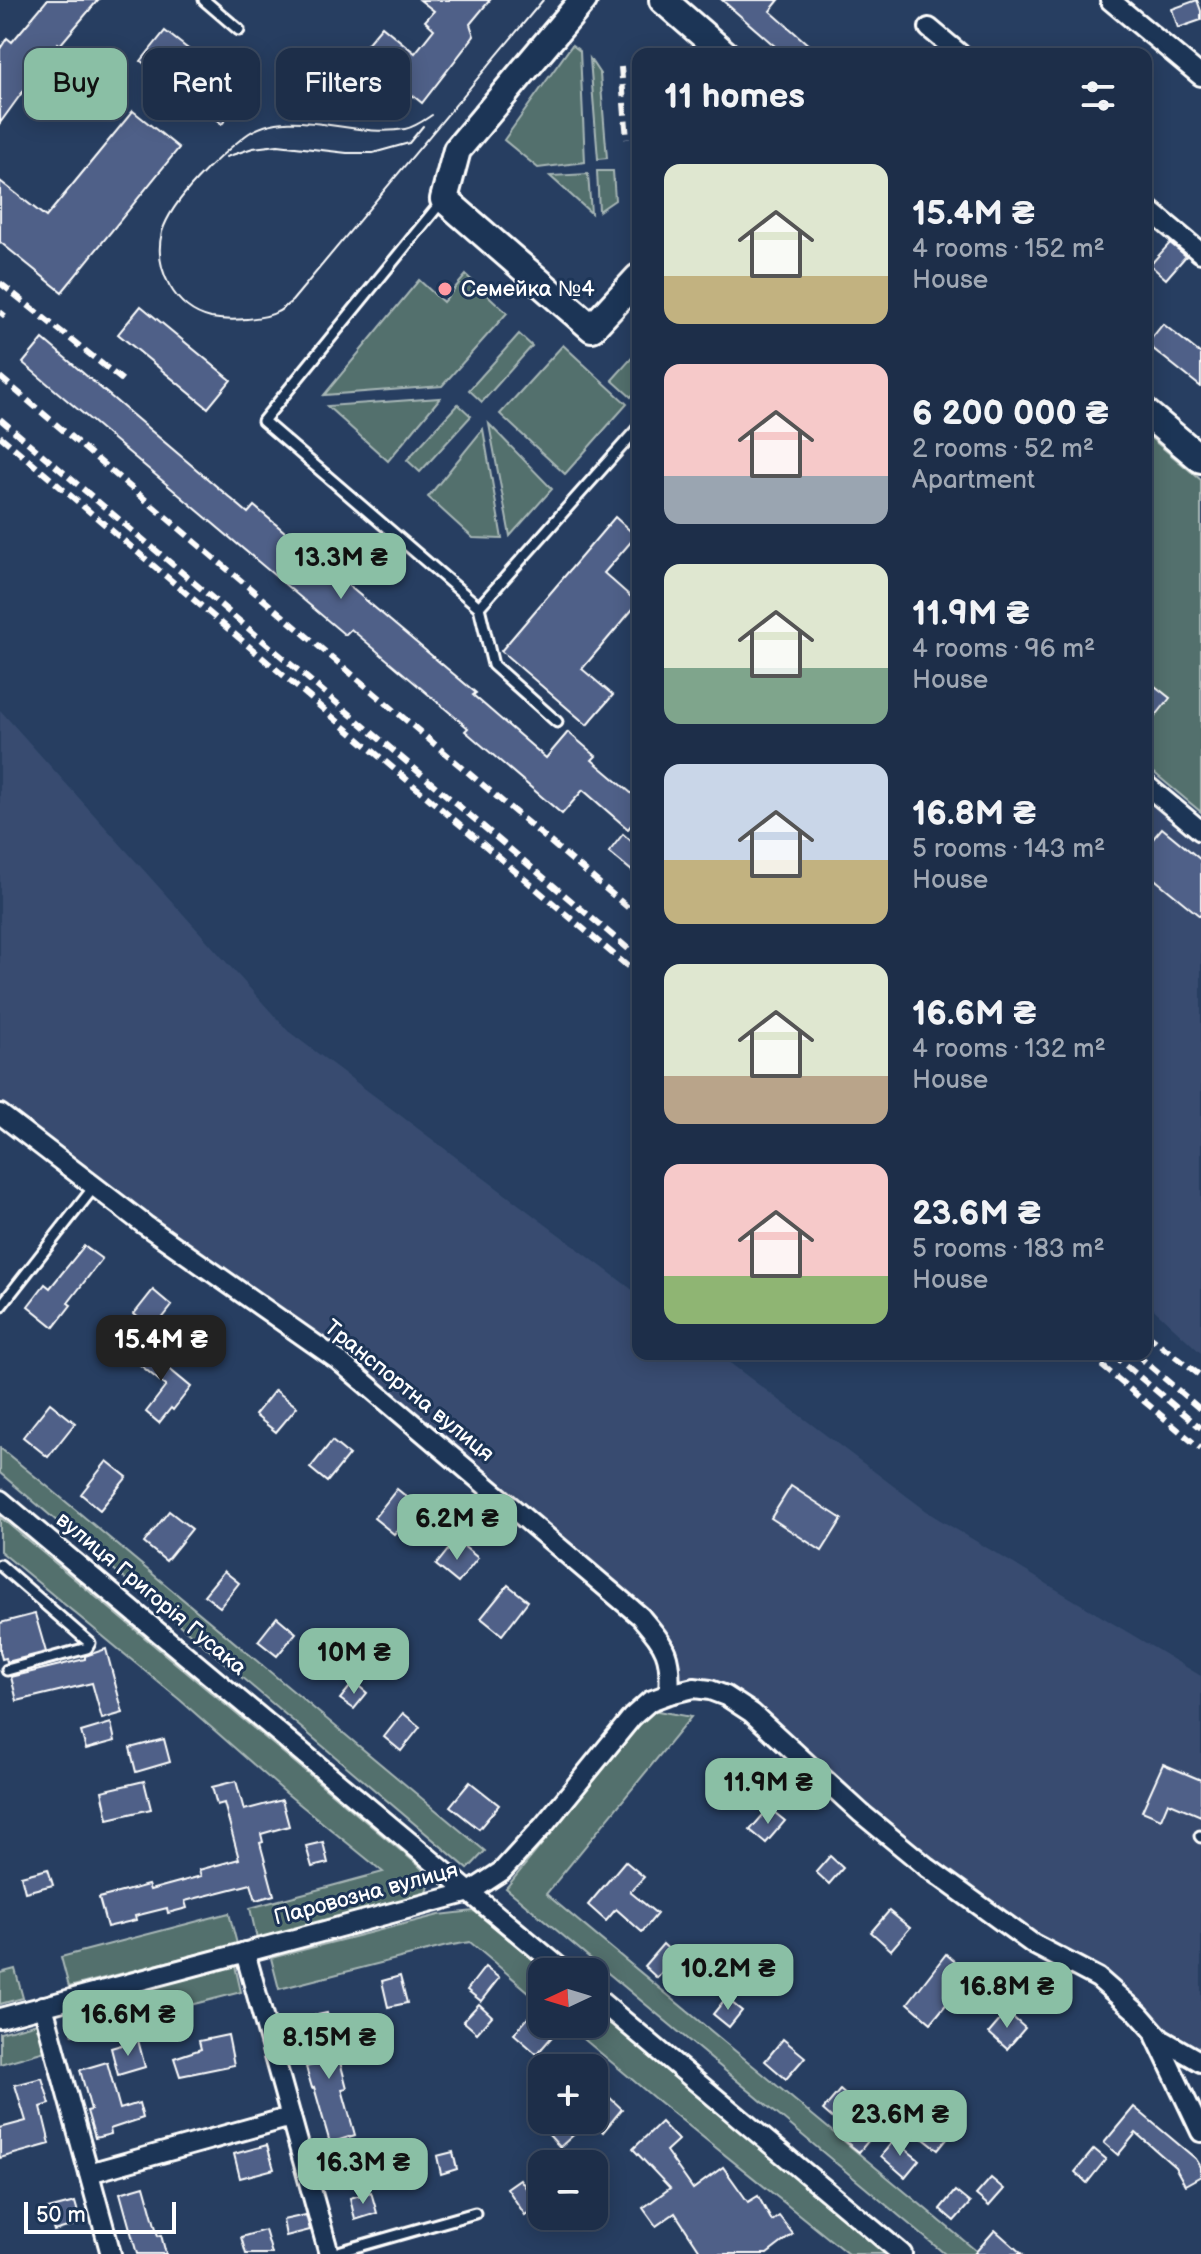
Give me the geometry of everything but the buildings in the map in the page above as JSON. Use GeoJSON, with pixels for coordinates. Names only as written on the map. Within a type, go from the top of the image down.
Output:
{"type":"FeatureCollection","features":[{"type":"Feature","properties":{"kind":"street"},"geometry":{"type":"LineString","coordinates":[[583,0],[457,150],[444,199],[592,328],[632,285]]}},
{"type":"Feature","properties":{"kind":"street"},"geometry":{"type":"LineString","coordinates":[[663,0],[718,48]]}},
{"type":"Feature","properties":{"kind":"street"},"geometry":{"type":"LineString","coordinates":[[1110,0],[1201,76]]}},
{"type":"Feature","properties":{"kind":"street"},"geometry":{"type":"LineString","coordinates":[[929,28],[953,48]]}},
{"type":"Feature","properties":{"kind":"street"},"geometry":{"type":"LineString","coordinates":[[1152,212],[1201,253]]}},
{"type":"Feature","properties":{"kind":"street"},"geometry":{"type":"LineString","coordinates":[[1152,418],[1201,459]]}},
{"type":"Feature","properties":{"kind":"street"},"geometry":{"type":"LineString","coordinates":[[1152,790],[1201,831]]}},
{"type":"Feature","properties":{"kind":"street","name":"Транспортна вулиця"},"geometry":{"type":"LineString","coordinates":[[0,1114],[145,1225],[339,1361],[640,1616],[664,1645],[671,1669],[669,1694]]}},
{"type":"Feature","properties":{"kind":"street","name":"вулиця Григорія Гусака"},"geometry":{"type":"LineString","coordinates":[[0,1500],[548,1958]]}},
{"type":"Feature","properties":{"kind":"street"},"geometry":{"type":"LineString","coordinates":[[669,1694],[694,1688],[710,1690],[726,1696],[752,1713],[861,1813],[928,1868],[1033,1944],[1098,1978],[1139,2014],[1161,2039],[1201,2062]]}},
{"type":"Feature","properties":{"kind":"street","name":"Паровозна вулиця"},"geometry":{"type":"LineString","coordinates":[[0,2018],[470,1892],[502,1871],[544,1825],[632,1717],[650,1701],[669,1694]]}},
{"type":"Feature","properties":{"kind":"street"},"geometry":{"type":"LineString","coordinates":[[245,1952],[330,2254]]}},
{"type":"Feature","properties":{"kind":"street"},"geometry":{"type":"LineString","coordinates":[[43,2006],[111,2254]]}},
{"type":"Feature","properties":{"kind":"street"},"geometry":{"type":"LineString","coordinates":[[608,2008],[902,2254]]}},
{"type":"Feature","properties":{"kind":"street"},"geometry":{"type":"LineString","coordinates":[[1151,2027],[1201,2132]]}},
{"type":"Feature","properties":{"kind":"street"},"geometry":{"type":"LineString","coordinates":[[89,2173],[291,2117]]}},
{"type":"Feature","properties":{"kind":"lane"},"geometry":{"type":"LineString","coordinates":[[204,0],[239,30]]}},
{"type":"Feature","properties":{"kind":"lane"},"geometry":{"type":"LineString","coordinates":[[444,199],[263,421],[479,607],[493,665],[557,722]]}},
{"type":"Feature","properties":{"kind":"lane"},"geometry":{"type":"LineString","coordinates":[[479,607],[632,435]]}},
{"type":"Feature","properties":{"kind":"lane"},"geometry":{"type":"LineString","coordinates":[[0,1307],[94,1187]]}},
{"type":"Feature","properties":{"kind":"lane"},"geometry":{"type":"LineString","coordinates":[[0,1565],[90,1643],[87,1648],[7,1670]]}},
{"type":"Feature","properties":{"kind":"lane"},"geometry":{"type":"LineString","coordinates":[[330,2254],[475,2213]]}},
{"type":"Feature","properties":{"kind":"shaded area"},"geometry":{"type":"Polygon","coordinates":[[[0,710],[288,1031],[632,1289],[632,1360],[726,1360],[932,1515],[1201,1676],[1201,2062],[1139,2014],[1033,1944],[726,1696],[669,1694],[664,1645],[339,1361],[0,1114],[0,710]]]}},
{"type":"Feature","properties":{"kind":"shaded area"},"geometry":{"type":"Polygon","coordinates":[[[1152,805],[1201,846],[1201,1353],[1152,1308],[1152,805]]]}},
{"type":"Feature","properties":{"kind":"green space"},"geometry":{"type":"Polygon","coordinates":[[[572,45],[580,51],[585,162],[538,168],[504,140],[572,45]]]}},
{"type":"Feature","properties":{"kind":"green space"},"geometry":{"type":"Polygon","coordinates":[[[590,59],[600,74],[607,158],[598,159],[590,59]]]}},
{"type":"Feature","properties":{"kind":"green space"},"geometry":{"type":"Polygon","coordinates":[[[597,171],[613,171],[615,200],[599,211],[597,171]]]}},
{"type":"Feature","properties":{"kind":"green space"},"geometry":{"type":"Polygon","coordinates":[[[588,174],[591,213],[550,176],[588,174]]]}},
{"type":"Feature","properties":{"kind":"green space"},"geometry":{"type":"Polygon","coordinates":[[[466,275],[507,313],[442,386],[324,395],[419,280],[443,302],[466,275]]]}},
{"type":"Feature","properties":{"kind":"green space"},"geometry":{"type":"Polygon","coordinates":[[[519,334],[532,346],[482,402],[469,390],[519,334]]]}},
{"type":"Feature","properties":{"kind":"green space"},"geometry":{"type":"Polygon","coordinates":[[[563,345],[627,404],[565,474],[500,414],[563,345]]]}},
{"type":"Feature","properties":{"kind":"green space"},"geometry":{"type":"Polygon","coordinates":[[[632,358],[631,397],[612,380],[632,358]]]}},
{"type":"Feature","properties":{"kind":"green space"},"geometry":{"type":"Polygon","coordinates":[[[440,398],[388,461],[327,406],[440,398]]]}},
{"type":"Feature","properties":{"kind":"green space"},"geometry":{"type":"Polygon","coordinates":[[[458,404],[471,416],[420,472],[407,460],[458,404]]]}},
{"type":"Feature","properties":{"kind":"green space"},"geometry":{"type":"Polygon","coordinates":[[[489,424],[552,489],[510,536],[489,424]]]}},
{"type":"Feature","properties":{"kind":"green space"},"geometry":{"type":"Polygon","coordinates":[[[483,429],[502,539],[473,538],[428,497],[483,429]]]}},
{"type":"Feature","properties":{"kind":"green space"},"geometry":{"type":"Polygon","coordinates":[[[1152,439],[1201,480],[1201,812],[1152,771],[1152,439]]]}},
{"type":"Feature","properties":{"kind":"green space"},"geometry":{"type":"Polygon","coordinates":[[[0,1448],[485,1851],[468,1869],[0,1473],[0,1448]]]}},
{"type":"Feature","properties":{"kind":"green space"},"geometry":{"type":"Polygon","coordinates":[[[0,1517],[418,1865],[429,1879],[426,1896],[257,1939],[250,1908],[383,1872],[0,1551],[0,1517]]]}},
{"type":"Feature","properties":{"kind":"green space"},"geometry":{"type":"Polygon","coordinates":[[[652,1710],[691,1717],[546,1894],[980,2254],[945,2254],[608,1973],[608,1958],[590,1958],[506,1888],[652,1710]]]}},
{"type":"Feature","properties":{"kind":"green space"},"geometry":{"type":"Polygon","coordinates":[[[474,1911],[532,1958],[528,1958],[528,1991],[470,1942],[279,1989],[271,1958],[439,1915],[474,1911]]]}},
{"type":"Feature","properties":{"kind":"green space"},"geometry":{"type":"Polygon","coordinates":[[[229,1913],[237,1944],[69,1987],[61,1957],[229,1913]]]}},
{"type":"Feature","properties":{"kind":"green space"},"geometry":{"type":"Polygon","coordinates":[[[234,1961],[241,1992],[73,2035],[65,2004],[234,1961]]]}},
{"type":"Feature","properties":{"kind":"green space"},"geometry":{"type":"Polygon","coordinates":[[[15,1969],[23,1998],[0,2004],[0,1973],[15,1969]]]}},
{"type":"Feature","properties":{"kind":"green space"},"geometry":{"type":"Polygon","coordinates":[[[608,2021],[891,2254],[848,2254],[653,2097],[608,2059],[608,2054],[602,2054],[583,2038],[608,2038],[608,2021]]]}},
{"type":"Feature","properties":{"kind":"green space"},"geometry":{"type":"Polygon","coordinates":[[[37,2023],[45,2051],[0,2064],[0,2033],[37,2023]]]}},
{"type":"Feature","properties":{"kind":"tram line"},"geometry":{"type":"LineString","coordinates":[[432,115],[405,129],[364,130],[281,122],[245,136],[197,180],[167,219],[160,246],[169,285],[186,306],[211,318],[255,318],[283,309],[543,0]]}},
{"type":"Feature","properties":{"kind":"tram line"},"geometry":{"type":"LineString","coordinates":[[226,157],[253,148],[278,145],[373,153],[409,143],[423,126]]}},
{"type":"Feature","properties":{"kind":"railway"},"geometry":{"type":"LineString","coordinates":[[621,67],[627,139]]}},
{"type":"Feature","properties":{"kind":"railway"},"geometry":{"type":"LineString","coordinates":[[0,283],[126,383]]}},
{"type":"Feature","properties":{"kind":"railway"},"geometry":{"type":"LineString","coordinates":[[0,312],[5,316]]}},
{"type":"Feature","properties":{"kind":"railway"},"geometry":{"type":"LineString","coordinates":[[0,377],[632,911]]}},
{"type":"Feature","properties":{"kind":"railway"},"geometry":{"type":"LineString","coordinates":[[0,419],[632,952]]}},
{"type":"Feature","properties":{"kind":"railway"},"geometry":{"type":"LineString","coordinates":[[0,436],[632,970]]}},
{"type":"Feature","properties":{"kind":"railway"},"geometry":{"type":"LineString","coordinates":[[1152,1339],[1201,1376]]}},
{"type":"Feature","properties":{"kind":"railway"},"geometry":{"type":"LineString","coordinates":[[1095,1360],[1201,1449]]}},
{"type":"Feature","properties":{"kind":"railway"},"geometry":{"type":"LineString","coordinates":[[1119,1360],[1201,1428]]}},
{"type":"Feature","properties":{"kind":"railway"},"geometry":{"type":"LineString","coordinates":[[1143,1360],[1201,1410]]}},
{"type":"Feature","properties":{"kind":"place","name":"Семейка №4"},"geometry":{"type":"Point","coordinates":[445,289]}}]}
